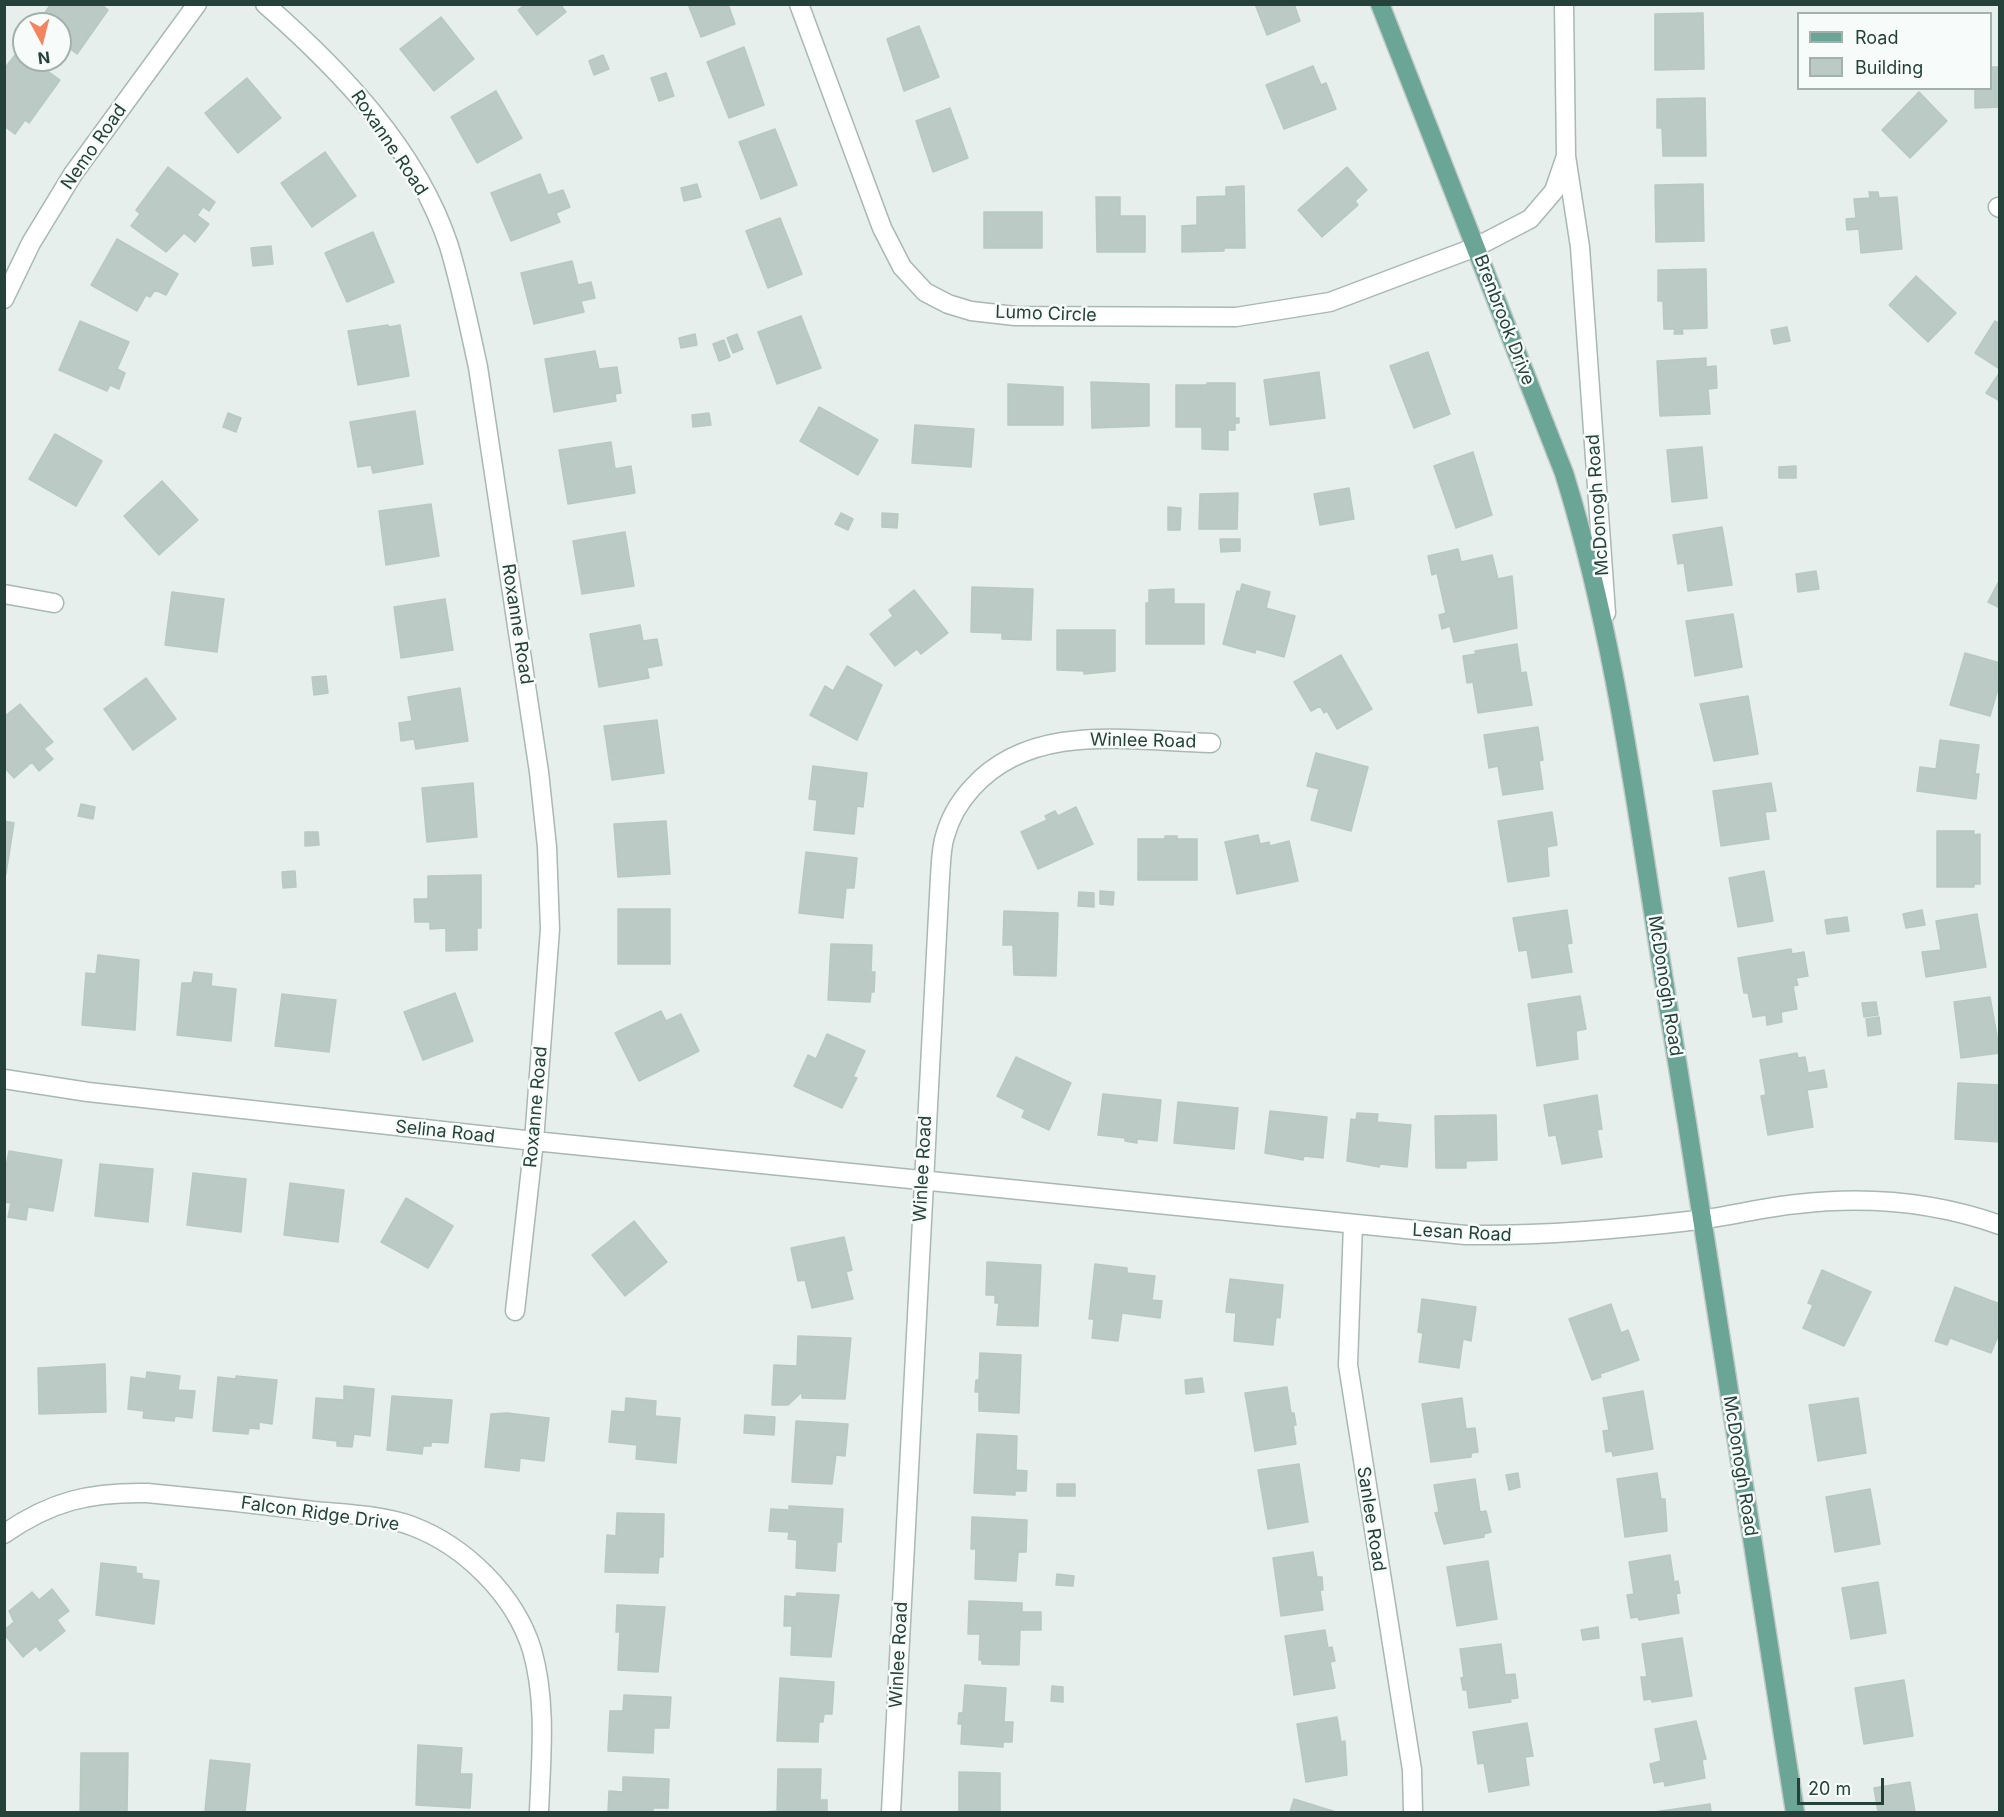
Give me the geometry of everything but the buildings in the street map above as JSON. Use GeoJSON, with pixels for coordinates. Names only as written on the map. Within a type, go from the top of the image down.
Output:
{"type":"FeatureCollection","features":[{"type":"Feature","properties":{"kind":"main road","name":"Brenbrook Drive"},"geometry":{"type":"LineString","coordinates":[[1380,4],[1564,474],[1586,545],[1608,642]]}},
{"type":"Feature","properties":{"kind":"main road","name":"McDonogh Road"},"geometry":{"type":"LineString","coordinates":[[1608,642],[1795,1812]]}},
{"type":"Feature","properties":{"kind":"street","name":"Nemo Road"},"geometry":{"type":"LineString","coordinates":[[4,299],[31,243],[73,174],[197,4]]}},
{"type":"Feature","properties":{"kind":"street","name":"Roxanne Road"},"geometry":{"type":"LineString","coordinates":[[265,4],[306,40],[354,89],[391,139],[424,191],[448,244],[464,300],[481,390],[538,761],[547,847],[550,929],[534,1141],[515,1311]]}},
{"type":"Feature","properties":{"kind":"street","name":"Lumo Circle"},"geometry":{"type":"LineString","coordinates":[[799,4],[882,228],[902,267],[925,292],[948,304],[971,311],[1015,316],[1236,317],[1330,302],[1476,247]]}},
{"type":"Feature","properties":{"kind":"street","name":"McDonogh Road"},"geometry":{"type":"LineString","coordinates":[[1564,4],[1566,156],[1580,247],[1608,642]]}},
{"type":"Feature","properties":{"kind":"street","name":"McDonogh Road"},"geometry":{"type":"LineString","coordinates":[[1476,247],[1530,219],[1544,206],[1554,191],[1566,156]]}},
{"type":"Feature","properties":{"kind":"street"},"geometry":{"type":"LineString","coordinates":[[4,594],[54,603]]}},
{"type":"Feature","properties":{"kind":"street","name":"Winlee Road"},"geometry":{"type":"LineString","coordinates":[[891,1812],[922,1180],[940,877],[945,836],[960,801],[986,772],[1017,753],[1052,742],[1088,740],[1211,743]]}},
{"type":"Feature","properties":{"kind":"street","name":"Selina Road"},"geometry":{"type":"LineString","coordinates":[[4,1078],[88,1092],[534,1141],[922,1180]]}},
{"type":"Feature","properties":{"kind":"street","name":"Lesan Road"},"geometry":{"type":"LineString","coordinates":[[922,1180],[1465,1235],[1521,1236],[1585,1233],[1701,1219],[1796,1204],[1864,1199],[1919,1205],[1975,1216],[2000,1225]]}},
{"type":"Feature","properties":{"kind":"street","name":"Sanlee Road"},"geometry":{"type":"LineString","coordinates":[[1353,1224],[1348,1365],[1413,1770],[1413,1812]]}},
{"type":"Feature","properties":{"kind":"street","name":"Falcon Ridge Drive"},"geometry":{"type":"LineString","coordinates":[[4,1534],[24,1520],[55,1505],[80,1497],[112,1492],[147,1493],[362,1516],[412,1526],[448,1545],[482,1571],[512,1607],[531,1649],[540,1689],[542,1736],[539,1812]]}}]}
